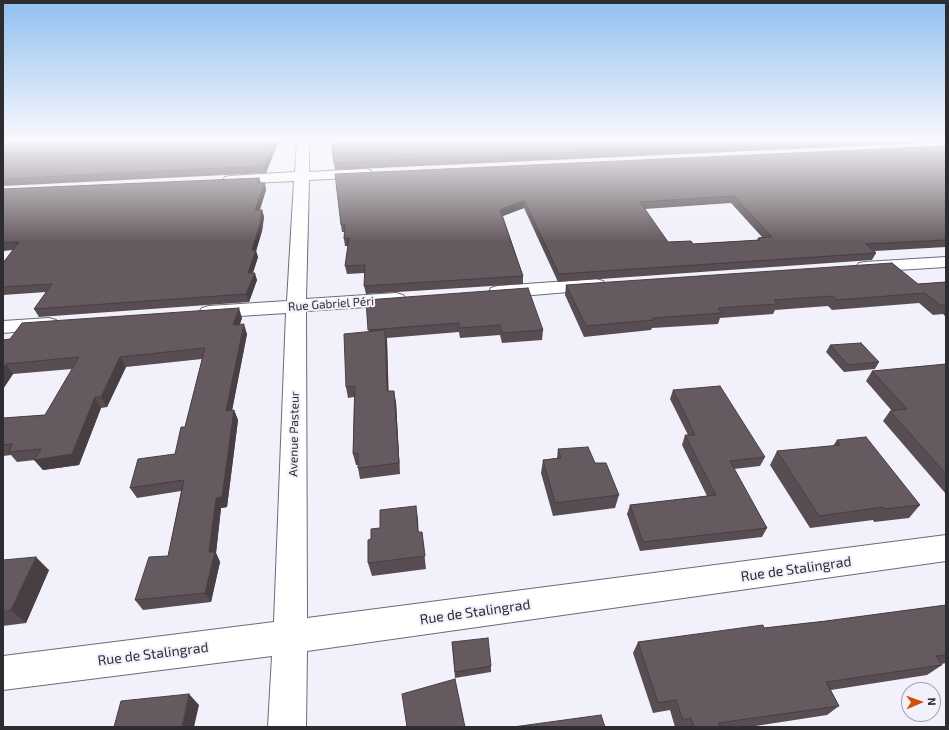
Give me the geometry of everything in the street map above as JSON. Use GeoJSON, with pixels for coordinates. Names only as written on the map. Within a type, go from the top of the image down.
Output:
{"type":"FeatureCollection","features":[{"type":"Feature","properties":{"kind":"street"},"geometry":{"type":"LineString","coordinates":[[216,180],[354,174]]}},
{"type":"Feature","properties":{"kind":"street","name":"Avenue Pasteur"},"geometry":{"type":"LineString","coordinates":[[287,727],[297,306],[302,176]]}},
{"type":"Feature","properties":{"kind":"street"},"geometry":{"type":"LineString","coordinates":[[845,268],[946,262]]}},
{"type":"Feature","properties":{"kind":"street"},"geometry":{"type":"LineString","coordinates":[[480,293],[615,284]]}},
{"type":"Feature","properties":{"kind":"street","name":"Rue Gabriel Péri"},"geometry":{"type":"LineString","coordinates":[[194,313],[416,298]]}},
{"type":"Feature","properties":{"kind":"street"},"geometry":{"type":"LineString","coordinates":[[3,327],[66,322]]}},
{"type":"Feature","properties":{"kind":"street","name":"Rue de Stalingrad"},"geometry":{"type":"LineString","coordinates":[[3,673],[290,637],[946,548]]}},
{"type":"Feature","properties":{"kind":"building"},"geometry":{"type":"Polygon","coordinates":[[[3,174],[102,174],[3,179],[3,174]]]}},
{"type":"Feature","properties":{"kind":"building"},"geometry":{"type":"Polygon","coordinates":[[[335,174],[946,174],[946,240],[866,244],[876,253],[559,274],[524,200],[500,210],[523,276],[364,286],[365,265],[345,266],[349,238],[344,239],[345,224],[341,225],[335,174]],[[734,196],[640,202],[668,242],[691,241],[693,244],[760,240],[758,238],[772,237],[734,196]]]}},
{"type":"Feature","properties":{"kind":"building"},"geometry":{"type":"Polygon","coordinates":[[[259,178],[257,183],[265,183],[255,210],[262,210],[260,224],[252,250],[256,250],[248,273],[255,273],[246,294],[34,309],[52,284],[3,287],[3,263],[19,242],[3,243],[3,189],[259,178]]]}},
{"type":"Feature","properties":{"kind":"building"},"geometry":{"type":"Polygon","coordinates":[[[892,263],[918,284],[946,282],[946,305],[940,305],[925,293],[837,300],[833,296],[774,300],[777,304],[718,308],[722,313],[653,318],[654,320],[586,326],[566,285],[892,263]]]}},
{"type":"Feature","properties":{"kind":"building"},"geometry":{"type":"Polygon","coordinates":[[[528,288],[543,330],[502,333],[500,325],[459,328],[459,323],[368,330],[366,300],[528,288]]]}},
{"type":"Feature","properties":{"kind":"building"},"geometry":{"type":"Polygon","coordinates":[[[239,308],[233,325],[244,324],[226,411],[234,410],[222,497],[216,498],[209,552],[215,552],[205,593],[135,600],[149,557],[168,556],[184,480],[130,488],[138,459],[175,454],[181,427],[185,427],[205,348],[120,357],[101,397],[95,397],[72,454],[34,460],[41,449],[8,452],[13,444],[3,445],[3,418],[45,415],[79,357],[6,364],[3,368],[3,340],[10,339],[22,323],[239,308]]]}},
{"type":"Feature","properties":{"kind":"building"},"geometry":{"type":"Polygon","coordinates":[[[385,330],[387,391],[394,391],[399,463],[358,468],[358,453],[353,454],[355,386],[346,387],[344,334],[385,330]]]}},
{"type":"Feature","properties":{"kind":"building"},"geometry":{"type":"Polygon","coordinates":[[[861,343],[879,362],[848,365],[830,345],[861,343]]]}},
{"type":"Feature","properties":{"kind":"building"},"geometry":{"type":"Polygon","coordinates":[[[946,364],[946,474],[890,411],[907,409],[872,371],[946,364]]]}},
{"type":"Feature","properties":{"kind":"building"},"geometry":{"type":"Polygon","coordinates":[[[720,386],[765,457],[730,461],[767,528],[643,542],[630,505],[716,495],[685,435],[695,435],[673,390],[720,386]]]}},
{"type":"Feature","properties":{"kind":"building"},"geometry":{"type":"Polygon","coordinates":[[[866,437],[920,505],[885,509],[883,507],[819,516],[777,451],[840,445],[837,440],[866,437]]]}},
{"type":"Feature","properties":{"kind":"building"},"geometry":{"type":"Polygon","coordinates":[[[588,447],[595,463],[606,463],[619,495],[555,503],[543,460],[561,458],[558,449],[588,447]]]}},
{"type":"Feature","properties":{"kind":"building"},"geometry":{"type":"Polygon","coordinates":[[[416,506],[418,532],[422,532],[425,556],[368,563],[368,540],[371,539],[371,529],[380,528],[380,510],[416,506]]]}},
{"type":"Feature","properties":{"kind":"building"},"geometry":{"type":"Polygon","coordinates":[[[36,557],[11,610],[3,612],[3,560],[36,557]]]}},
{"type":"Feature","properties":{"kind":"building"},"geometry":{"type":"Polygon","coordinates":[[[946,605],[946,655],[936,656],[942,665],[826,682],[839,706],[718,723],[720,727],[694,727],[691,718],[683,720],[676,700],[658,703],[638,642],[763,625],[764,628],[946,605]]]}},
{"type":"Feature","properties":{"kind":"building"},"geometry":{"type":"Polygon","coordinates":[[[488,638],[491,666],[455,672],[452,642],[488,638]]]}},
{"type":"Feature","properties":{"kind":"building"},"geometry":{"type":"Polygon","coordinates":[[[455,679],[465,727],[407,727],[402,694],[455,679]]]}},
{"type":"Feature","properties":{"kind":"building"},"geometry":{"type":"Polygon","coordinates":[[[189,694],[182,727],[114,727],[121,701],[189,694]]]}},
{"type":"Feature","properties":{"kind":"building"},"geometry":{"type":"Polygon","coordinates":[[[601,715],[605,727],[513,727],[601,715]]]}}]}
